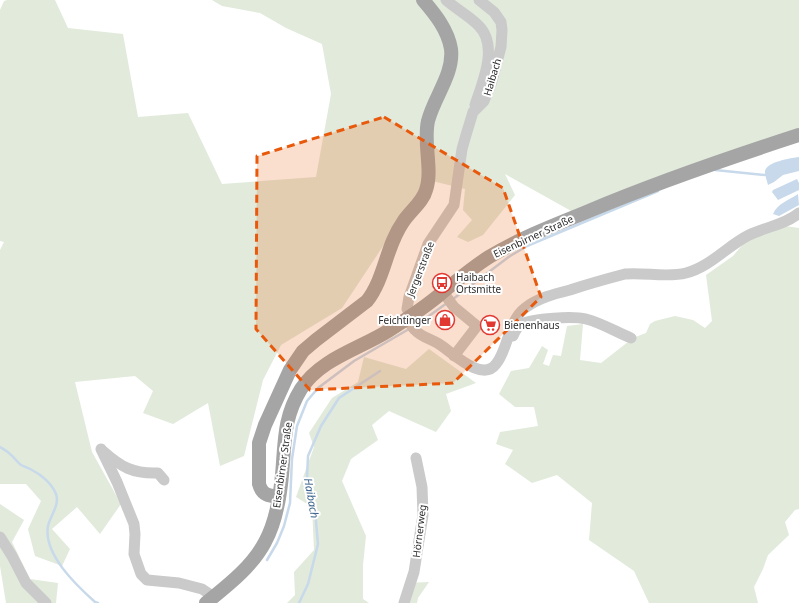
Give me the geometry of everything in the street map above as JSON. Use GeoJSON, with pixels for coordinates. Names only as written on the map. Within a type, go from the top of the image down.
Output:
{"type":"FeatureCollection","features":[{"type":"Feature","properties":{"kind":"main road"},"geometry":{"type":"LineString","coordinates":[[279,497],[264,494],[259,484],[259,443],[284,380],[303,351],[370,298],[378,283],[398,231],[426,192],[428,178],[426,144],[428,121],[447,73],[451,49],[444,28],[423,0]]}},
{"type":"Feature","properties":{"kind":"main road","name":"Eisenbirner Straße"},"geometry":{"type":"LineString","coordinates":[[210,600],[237,576],[258,553],[266,541],[279,497],[282,476],[284,438],[290,411],[302,388],[318,370],[379,336],[411,322],[448,300],[472,267],[520,240],[650,186],[722,159],[799,135]]}},
{"type":"Feature","properties":{"kind":"street"},"geometry":{"type":"LineString","coordinates":[[446,0],[479,26],[486,38],[488,46],[485,73],[473,112]]}},
{"type":"Feature","properties":{"kind":"street","name":"Haibach"},"geometry":{"type":"LineString","coordinates":[[454,206],[462,148],[473,112],[484,101],[491,84],[501,47],[501,22],[494,12],[479,0]]}},
{"type":"Feature","properties":{"kind":"street","name":"Jergerstraße"},"geometry":{"type":"LineString","coordinates":[[411,322],[407,309],[409,297],[428,244],[454,206]]}},
{"type":"Feature","properties":{"kind":"street"},"geometry":{"type":"LineString","coordinates":[[411,322],[420,334],[439,344],[454,356],[473,367],[479,370],[492,368],[496,365],[507,337],[519,314],[523,309],[538,300],[625,274],[635,273],[648,275],[686,273],[702,266],[748,236],[784,222],[799,213]]}},
{"type":"Feature","properties":{"kind":"street"},"geometry":{"type":"LineString","coordinates":[[448,300],[477,326],[454,356]]}},
{"type":"Feature","properties":{"kind":"street"},"geometry":{"type":"LineString","coordinates":[[503,350],[522,324],[565,317],[585,318],[595,321],[631,338]]}},
{"type":"Feature","properties":{"kind":"street"},"geometry":{"type":"LineString","coordinates":[[160,472],[147,473],[132,471],[110,457],[101,449],[117,482],[134,524],[134,554],[141,574],[147,580],[180,583],[202,589],[210,600]]}},
{"type":"Feature","properties":{"kind":"street","name":"Hörnerweg"},"geometry":{"type":"LineString","coordinates":[[404,603],[414,572],[423,515],[422,487],[416,458]]}},
{"type":"Feature","properties":{"kind":"street"},"geometry":{"type":"LineString","coordinates":[[0,537],[26,583],[46,603]]}},
{"type":"Feature","properties":{"kind":"highlighted area"},"geometry":{"type":"Polygon","coordinates":[[[384,117],[503,188],[541,297],[453,383],[310,390],[256,329],[257,156],[384,117]]]}},
{"type":"Feature","properties":{"kind":"green space"},"geometry":{"type":"Polygon","coordinates":[[[55,0],[68,28],[123,34],[138,117],[188,113],[222,184],[316,177],[331,94],[322,44],[286,28],[260,13],[222,6],[212,0],[799,0],[799,132],[573,212],[505,174],[515,195],[483,235],[468,242],[457,237],[472,220],[463,210],[465,189],[424,179],[417,195],[342,308],[281,345],[263,380],[244,456],[220,466],[208,403],[173,424],[143,413],[153,391],[135,376],[75,382],[92,452],[121,504],[100,534],[77,507],[52,529],[70,549],[62,566],[35,556],[28,529],[41,501],[26,484],[0,484],[0,250],[4,242],[0,241],[0,10],[4,1],[55,0]]]}},
{"type":"Feature","properties":{"kind":"green space"},"geometry":{"type":"Polygon","coordinates":[[[778,225],[799,228],[799,509],[795,510],[785,522],[789,535],[768,555],[754,587],[758,603],[649,603],[634,571],[589,540],[592,503],[557,475],[532,483],[505,464],[513,450],[496,444],[500,432],[538,426],[534,407],[515,407],[499,394],[511,371],[529,368],[542,346],[548,350],[543,364],[549,366],[553,355],[561,356],[567,326],[583,324],[580,360],[601,363],[633,338],[646,333],[650,324],[655,321],[675,316],[693,320],[705,328],[712,321],[706,275],[733,256],[750,236],[778,225]]]}},
{"type":"Feature","properties":{"kind":"green space"},"geometry":{"type":"Polygon","coordinates":[[[429,349],[476,383],[446,394],[451,411],[436,432],[389,411],[372,425],[378,440],[351,459],[342,481],[366,536],[363,565],[363,599],[369,603],[287,603],[295,595],[294,572],[314,550],[312,507],[296,497],[314,447],[309,433],[332,398],[358,382],[364,357],[406,369],[429,349]]]}},
{"type":"Feature","properties":{"kind":"green space"},"geometry":{"type":"Polygon","coordinates":[[[0,504],[24,520],[12,542],[30,579],[58,583],[56,603],[6,603],[0,566],[0,504]]]}},
{"type":"Feature","properties":{"kind":"green space"},"geometry":{"type":"Polygon","coordinates":[[[429,582],[418,598],[417,603],[401,603],[406,583],[429,582]]]}},
{"type":"Feature","properties":{"kind":"water"},"geometry":{"type":"Polygon","coordinates":[[[799,157],[799,171],[783,175],[768,185],[765,172],[769,166],[779,161],[799,157]]]}},
{"type":"Feature","properties":{"kind":"water"},"geometry":{"type":"Polygon","coordinates":[[[797,179],[799,183],[799,190],[778,200],[772,192],[773,190],[797,179]]]}},
{"type":"Feature","properties":{"kind":"water"},"geometry":{"type":"Polygon","coordinates":[[[798,194],[799,205],[779,216],[773,214],[780,205],[798,194]]]}},
{"type":"Feature","properties":{"kind":"waterway"},"geometry":{"type":"LineString","coordinates":[[715,170],[767,174]]}},
{"type":"Feature","properties":{"kind":"waterway"},"geometry":{"type":"LineString","coordinates":[[453,299],[510,256],[527,246],[658,191]]}},
{"type":"Feature","properties":{"kind":"waterway"},"geometry":{"type":"LineString","coordinates":[[415,326],[447,303]]}},
{"type":"Feature","properties":{"kind":"waterway"},"geometry":{"type":"LineString","coordinates":[[267,560],[277,543],[284,526],[290,503],[292,459],[297,426],[307,401],[318,388],[354,361],[409,329]]}},
{"type":"Feature","properties":{"kind":"waterway","name":"Haibach"},"geometry":{"type":"LineString","coordinates":[[299,603],[308,584],[318,544],[312,489],[307,477],[308,456],[321,426],[339,398],[380,371]]}},
{"type":"Feature","properties":{"kind":"waterway","name":"Haibach"},"geometry":{"type":"LineString","coordinates":[[0,447],[9,453],[21,465],[31,469],[43,477],[54,490],[57,502],[48,526],[48,537],[51,547],[62,568],[70,578],[87,595],[98,603]]}},
{"type":"Feature","properties":{"kind":"place","name":"Haibach Ortsmitte"},"geometry":{"type":"Point","coordinates":[442,283]}},
{"type":"Feature","properties":{"kind":"place","name":"Feichtinger"},"geometry":{"type":"Point","coordinates":[445,320]}},
{"type":"Feature","properties":{"kind":"place","name":"Bienenhaus"},"geometry":{"type":"Point","coordinates":[490,325]}}]}
